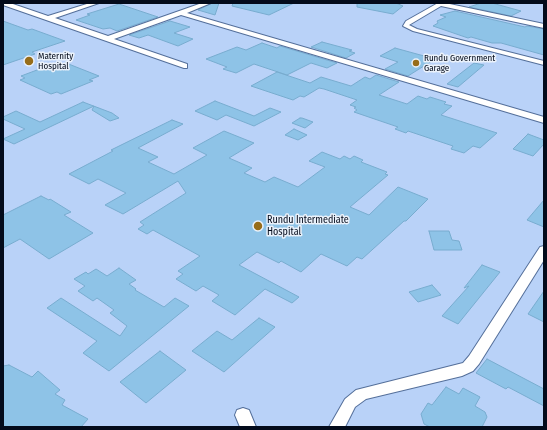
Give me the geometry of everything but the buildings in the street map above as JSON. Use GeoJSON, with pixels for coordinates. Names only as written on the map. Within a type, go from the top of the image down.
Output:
{"type":"FeatureCollection","features":[{"type":"Feature","properties":{"kind":"street"},"geometry":{"type":"LineString","coordinates":[[4,3],[108,38],[116,43],[184,66]]}},
{"type":"Feature","properties":{"kind":"street"},"geometry":{"type":"LineString","coordinates":[[48,18],[96,3]]}},
{"type":"Feature","properties":{"kind":"street"},"geometry":{"type":"LineString","coordinates":[[108,38],[124,34],[208,3]]}},
{"type":"Feature","properties":{"kind":"street"},"geometry":{"type":"LineString","coordinates":[[544,26],[442,3],[406,24],[406,26],[415,30],[544,63]]}},
{"type":"Feature","properties":{"kind":"street"},"geometry":{"type":"LineString","coordinates":[[182,13],[544,120]]}},
{"type":"Feature","properties":{"kind":"street"},"geometry":{"type":"LineString","coordinates":[[337,427],[350,403],[361,394],[368,391],[462,370],[468,366],[474,360],[544,250]]}},
{"type":"Feature","properties":{"kind":"place","name":"Maternity Hospital"},"geometry":{"type":"Point","coordinates":[29,61]}},
{"type":"Feature","properties":{"kind":"place","name":"Rundu Government Garage"},"geometry":{"type":"Point","coordinates":[416,63]}},
{"type":"Feature","properties":{"kind":"place","name":"Rundu Intermediate Hospital"},"geometry":{"type":"Point","coordinates":[258,226]}}]}
